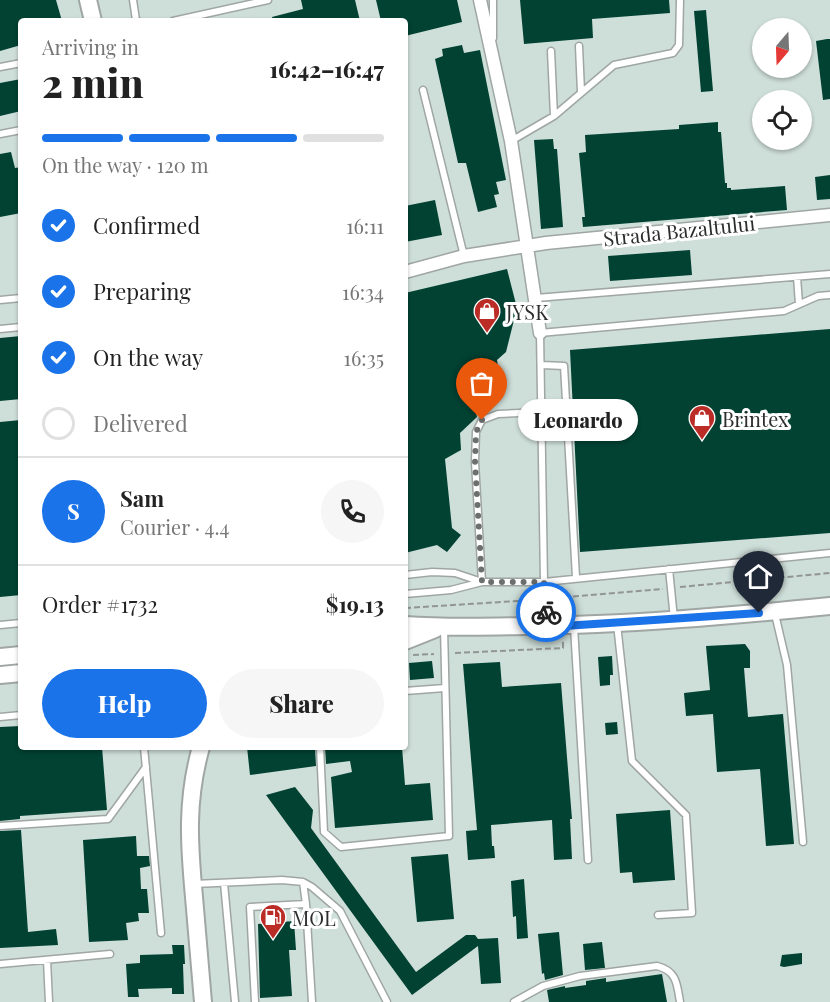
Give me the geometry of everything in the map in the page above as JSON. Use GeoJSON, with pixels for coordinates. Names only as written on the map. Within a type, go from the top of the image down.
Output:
{"type":"FeatureCollection","features":[{"type":"Feature","properties":{"kind":"street"},"geometry":{"type":"LineString","coordinates":[[88,0],[92,18]]}},
{"type":"Feature","properties":{"kind":"street"},"geometry":{"type":"LineString","coordinates":[[480,0],[511,141],[540,333]]}},
{"type":"Feature","properties":{"kind":"street","name":"Strada Bazaltului"},"geometry":{"type":"LineString","coordinates":[[408,271],[464,256],[528,245],[830,215]]}},
{"type":"Feature","properties":{"kind":"street"},"geometry":{"type":"LineString","coordinates":[[408,625],[441,628],[617,624],[830,606]]}},
{"type":"Feature","properties":{"kind":"street"},"geometry":{"type":"LineString","coordinates":[[408,640],[441,628]]}},
{"type":"Feature","properties":{"kind":"street"},"geometry":{"type":"LineString","coordinates":[[0,657],[18,655]]}},
{"type":"Feature","properties":{"kind":"street"},"geometry":{"type":"LineString","coordinates":[[0,675],[18,673]]}},
{"type":"Feature","properties":{"kind":"street"},"geometry":{"type":"LineString","coordinates":[[200,750],[195,766],[189,833],[203,1002]]}},
{"type":"Feature","properties":{"kind":"lane"},"geometry":{"type":"LineString","coordinates":[[133,0],[136,18]]}},
{"type":"Feature","properties":{"kind":"lane"},"geometry":{"type":"LineString","coordinates":[[187,18],[268,0]]}},
{"type":"Feature","properties":{"kind":"lane"},"geometry":{"type":"LineString","coordinates":[[493,0],[493,57]]}},
{"type":"Feature","properties":{"kind":"lane"},"geometry":{"type":"LineString","coordinates":[[511,141],[554,116],[614,65],[673,53],[679,45],[680,0]]}},
{"type":"Feature","properties":{"kind":"lane"},"geometry":{"type":"LineString","coordinates":[[579,46],[581,92]]}},
{"type":"Feature","properties":{"kind":"lane"},"geometry":{"type":"LineString","coordinates":[[551,51],[554,116]]}},
{"type":"Feature","properties":{"kind":"lane"},"geometry":{"type":"LineString","coordinates":[[0,67],[18,64]]}},
{"type":"Feature","properties":{"kind":"lane"},"geometry":{"type":"LineString","coordinates":[[423,90],[464,256]]}},
{"type":"Feature","properties":{"kind":"lane"},"geometry":{"type":"LineString","coordinates":[[0,134],[18,131]]}},
{"type":"Feature","properties":{"kind":"lane"},"geometry":{"type":"LineString","coordinates":[[536,298],[830,274]]}},
{"type":"Feature","properties":{"kind":"lane"},"geometry":{"type":"LineString","coordinates":[[797,277],[799,304]]}},
{"type":"Feature","properties":{"kind":"lane"},"geometry":{"type":"LineString","coordinates":[[546,626],[540,333],[784,310],[818,296],[830,295]]}},
{"type":"Feature","properties":{"kind":"lane"},"geometry":{"type":"LineString","coordinates":[[0,300],[18,298]]}},
{"type":"Feature","properties":{"kind":"lane"},"geometry":{"type":"LineString","coordinates":[[0,329],[18,327]]}},
{"type":"Feature","properties":{"kind":"lane"},"geometry":{"type":"LineString","coordinates":[[542,365],[564,366],[576,577]]}},
{"type":"Feature","properties":{"kind":"lane"},"geometry":{"type":"LineString","coordinates":[[482,582],[475,462],[476,432],[482,420],[498,414],[542,411]]}},
{"type":"Feature","properties":{"kind":"lane"},"geometry":{"type":"LineString","coordinates":[[408,594],[451,590],[482,582],[544,582],[576,577],[830,554]]}},
{"type":"Feature","properties":{"kind":"lane"},"geometry":{"type":"LineString","coordinates":[[669,569],[674,620]]}},
{"type":"Feature","properties":{"kind":"lane"},"geometry":{"type":"LineString","coordinates":[[408,574],[455,573],[482,582]]}},
{"type":"Feature","properties":{"kind":"lane"},"geometry":{"type":"LineString","coordinates":[[774,611],[787,665],[803,842]]}},
{"type":"Feature","properties":{"kind":"lane"},"geometry":{"type":"LineString","coordinates":[[0,625],[18,623]]}},
{"type":"Feature","properties":{"kind":"lane"},"geometry":{"type":"LineString","coordinates":[[617,624],[632,761],[686,815],[692,913],[658,915]]}},
{"type":"Feature","properties":{"kind":"lane"},"geometry":{"type":"LineString","coordinates":[[569,626],[588,860]]}},
{"type":"Feature","properties":{"kind":"lane"},"geometry":{"type":"LineString","coordinates":[[320,750],[324,832],[341,847],[449,836],[445,653],[441,628]]}},
{"type":"Feature","properties":{"kind":"lane"},"geometry":{"type":"LineString","coordinates":[[408,691],[444,688]]}},
{"type":"Feature","properties":{"kind":"lane"},"geometry":{"type":"LineString","coordinates":[[0,717],[18,715]]}},
{"type":"Feature","properties":{"kind":"lane"},"geometry":{"type":"LineString","coordinates":[[144,750],[161,933]]}},
{"type":"Feature","properties":{"kind":"lane"},"geometry":{"type":"LineString","coordinates":[[0,826],[108,819],[146,766]]}},
{"type":"Feature","properties":{"kind":"lane"},"geometry":{"type":"LineString","coordinates":[[193,884],[282,880],[303,882],[312,886],[340,911],[387,1002]]}},
{"type":"Feature","properties":{"kind":"lane"},"geometry":{"type":"LineString","coordinates":[[303,882],[312,1002]]}},
{"type":"Feature","properties":{"kind":"lane"},"geometry":{"type":"LineString","coordinates":[[224,883],[235,1002]]}},
{"type":"Feature","properties":{"kind":"lane"},"geometry":{"type":"LineString","coordinates":[[255,1002],[250,907],[306,904]]}},
{"type":"Feature","properties":{"kind":"lane"},"geometry":{"type":"LineString","coordinates":[[0,964],[110,954]]}},
{"type":"Feature","properties":{"kind":"lane"},"geometry":{"type":"LineString","coordinates":[[47,960],[49,1002]]}},
{"type":"Feature","properties":{"kind":"lane"},"geometry":{"type":"LineString","coordinates":[[514,1002],[543,986],[580,976],[657,966],[668,969],[674,976],[680,1002]]}},
{"type":"Feature","properties":{"kind":"path"},"geometry":{"type":"LineString","coordinates":[[408,608],[545,599],[830,573]]}},
{"type":"Feature","properties":{"kind":"path"},"geometry":{"type":"LineString","coordinates":[[408,655],[563,648],[569,626],[564,597]]}},
{"type":"Feature","properties":{"kind":"shaded area"},"geometry":{"type":"Polygon","coordinates":[[[0,0],[830,0],[830,1002],[0,1002],[0,0]]]}},
{"type":"Feature","properties":{"kind":"building"},"geometry":{"type":"Polygon","coordinates":[[[0,0],[56,0],[61,18],[18,18],[18,46],[0,51],[0,0]]]}},
{"type":"Feature","properties":{"kind":"building"},"geometry":{"type":"Polygon","coordinates":[[[301,0],[355,0],[359,18],[272,18],[303,9],[301,0]]]}},
{"type":"Feature","properties":{"kind":"building"},"geometry":{"type":"Polygon","coordinates":[[[376,0],[457,0],[462,22],[408,35],[408,18],[380,18],[376,0]]]}},
{"type":"Feature","properties":{"kind":"building"},"geometry":{"type":"Polygon","coordinates":[[[520,0],[669,0],[670,13],[592,19],[593,38],[524,44],[520,0]]]}},
{"type":"Feature","properties":{"kind":"building"},"geometry":{"type":"Polygon","coordinates":[[[706,10],[713,91],[701,92],[694,11],[706,10]]]}},
{"type":"Feature","properties":{"kind":"building"},"geometry":{"type":"Polygon","coordinates":[[[830,39],[830,99],[823,100],[816,41],[830,39]]]}},
{"type":"Feature","properties":{"kind":"building"},"geometry":{"type":"Polygon","coordinates":[[[462,45],[464,53],[480,50],[506,180],[496,182],[499,194],[494,195],[497,207],[478,212],[466,163],[458,163],[435,59],[443,56],[442,49],[462,45]]]}},
{"type":"Feature","properties":{"kind":"building"},"geometry":{"type":"Polygon","coordinates":[[[18,80],[18,112],[0,116],[0,83],[18,80]]]}},
{"type":"Feature","properties":{"kind":"building"},"geometry":{"type":"Polygon","coordinates":[[[718,122],[727,188],[731,190],[785,186],[787,210],[583,227],[582,217],[585,217],[579,153],[586,152],[585,135],[679,129],[679,125],[718,122]]]}},
{"type":"Feature","properties":{"kind":"building"},"geometry":{"type":"Polygon","coordinates":[[[553,139],[554,149],[557,149],[563,227],[541,229],[534,140],[553,139]]]}},
{"type":"Feature","properties":{"kind":"building"},"geometry":{"type":"Polygon","coordinates":[[[11,152],[15,168],[18,168],[18,214],[0,217],[0,154],[11,152]]]}},
{"type":"Feature","properties":{"kind":"building"},"geometry":{"type":"Polygon","coordinates":[[[830,175],[830,199],[817,200],[815,177],[830,175]]]}},
{"type":"Feature","properties":{"kind":"building"},"geometry":{"type":"Polygon","coordinates":[[[435,200],[442,235],[408,241],[408,205],[435,200]]]}},
{"type":"Feature","properties":{"kind":"building"},"geometry":{"type":"Polygon","coordinates":[[[690,250],[692,275],[610,281],[608,256],[690,250]]]}},
{"type":"Feature","properties":{"kind":"building"},"geometry":{"type":"Polygon","coordinates":[[[507,269],[517,308],[506,352],[497,360],[500,380],[472,393],[477,417],[460,433],[461,450],[445,459],[452,528],[461,535],[447,552],[437,545],[408,552],[408,292],[507,269]]]}},
{"type":"Feature","properties":{"kind":"building","name":"Brintex"},"geometry":{"type":"Polygon","coordinates":[[[830,329],[830,533],[580,552],[570,350],[830,329]]]}},
{"type":"Feature","properties":{"kind":"building"},"geometry":{"type":"Polygon","coordinates":[[[18,336],[18,399],[0,401],[0,338],[18,336]]]}},
{"type":"Feature","properties":{"kind":"building"},"geometry":{"type":"Polygon","coordinates":[[[18,420],[18,595],[0,597],[0,422],[18,420]]]}},
{"type":"Feature","properties":{"kind":"building"},"geometry":{"type":"Polygon","coordinates":[[[745,644],[750,651],[750,668],[744,668],[748,717],[783,714],[794,844],[766,846],[760,769],[717,772],[713,714],[686,716],[684,693],[710,690],[706,646],[745,644]]]}},
{"type":"Feature","properties":{"kind":"building"},"geometry":{"type":"Polygon","coordinates":[[[612,656],[613,675],[610,675],[610,685],[600,686],[598,657],[612,656]]]}},
{"type":"Feature","properties":{"kind":"building"},"geometry":{"type":"Polygon","coordinates":[[[432,661],[434,678],[410,680],[409,663],[432,661]]]}},
{"type":"Feature","properties":{"kind":"building"},"geometry":{"type":"Polygon","coordinates":[[[500,662],[502,687],[561,683],[572,819],[570,819],[572,859],[554,860],[552,820],[491,825],[495,858],[468,860],[466,831],[477,830],[463,664],[500,662]]]}},
{"type":"Feature","properties":{"kind":"building"},"geometry":{"type":"Polygon","coordinates":[[[617,722],[618,734],[606,735],[605,723],[617,722]]]}},
{"type":"Feature","properties":{"kind":"building"},"geometry":{"type":"Polygon","coordinates":[[[18,726],[18,750],[102,750],[107,810],[20,816],[20,819],[0,821],[0,727],[18,726]]]}},
{"type":"Feature","properties":{"kind":"building"},"geometry":{"type":"Polygon","coordinates":[[[247,750],[315,750],[316,766],[250,775],[247,750]]]}},
{"type":"Feature","properties":{"kind":"building"},"geometry":{"type":"Polygon","coordinates":[[[325,750],[402,750],[405,785],[430,783],[433,820],[335,828],[331,777],[352,772],[350,761],[326,764],[325,750]]]}},
{"type":"Feature","properties":{"kind":"building"},"geometry":{"type":"Polygon","coordinates":[[[295,787],[313,810],[311,828],[416,972],[466,935],[475,935],[478,939],[498,938],[501,983],[481,984],[478,946],[412,995],[266,795],[295,787]]]}},
{"type":"Feature","properties":{"kind":"building"},"geometry":{"type":"Polygon","coordinates":[[[670,810],[675,880],[633,883],[632,872],[620,873],[616,814],[670,810]]]}},
{"type":"Feature","properties":{"kind":"building"},"geometry":{"type":"Polygon","coordinates":[[[21,830],[28,932],[56,929],[58,945],[0,948],[0,831],[21,830]]]}},
{"type":"Feature","properties":{"kind":"building"},"geometry":{"type":"Polygon","coordinates":[[[136,836],[137,856],[149,856],[150,866],[140,868],[141,889],[147,889],[149,913],[138,913],[139,921],[126,923],[128,940],[89,942],[83,840],[136,836]]]}},
{"type":"Feature","properties":{"kind":"building"},"geometry":{"type":"Polygon","coordinates":[[[448,854],[454,919],[417,922],[411,857],[448,854]]]}},
{"type":"Feature","properties":{"kind":"building"},"geometry":{"type":"Polygon","coordinates":[[[524,879],[528,938],[517,939],[511,881],[524,879]]]}},
{"type":"Feature","properties":{"kind":"building"},"geometry":{"type":"Polygon","coordinates":[[[294,921],[296,950],[289,950],[292,996],[260,998],[258,924],[294,921]]]}},
{"type":"Feature","properties":{"kind":"building"},"geometry":{"type":"Polygon","coordinates":[[[559,932],[563,975],[545,980],[544,973],[542,974],[538,934],[559,932]]]}},
{"type":"Feature","properties":{"kind":"building"},"geometry":{"type":"Polygon","coordinates":[[[602,942],[605,968],[585,970],[583,944],[602,942]]]}},
{"type":"Feature","properties":{"kind":"building"},"geometry":{"type":"Polygon","coordinates":[[[172,945],[184,945],[184,994],[172,994],[172,988],[138,989],[139,997],[128,997],[126,964],[140,963],[140,955],[173,954],[172,945]]]}},
{"type":"Feature","properties":{"kind":"building"},"geometry":{"type":"Polygon","coordinates":[[[802,953],[802,964],[780,966],[782,955],[802,953]]]}},
{"type":"Feature","properties":{"kind":"building"},"geometry":{"type":"Polygon","coordinates":[[[662,974],[667,1002],[549,1002],[547,990],[586,985],[586,981],[606,978],[606,982],[662,974]]]}},
{"type":"Feature","properties":{"kind":"way so far"},"geometry":{"type":"LineString","coordinates":[[482,420],[476,432],[475,462],[482,582],[544,582],[546,612]]}},
{"type":"Feature","properties":{"kind":"place","name":"JYSK"},"geometry":{"type":"Point","coordinates":[487,334]}},
{"type":"Feature","properties":{"kind":"place","name":"Leonardo"},"geometry":{"type":"Point","coordinates":[482,420]}},
{"type":"Feature","properties":{"kind":"place","name":"Brintex"},"geometry":{"type":"Point","coordinates":[702,441]}},
{"type":"Feature","properties":{"kind":"place","name":"MOL"},"geometry":{"type":"Point","coordinates":[273,940]}},
{"type":"Feature","properties":{"kind":"route"},"geometry":{"type":"LineString","coordinates":[[546,612],[546,626],[617,624],[759,613]]}}]}
